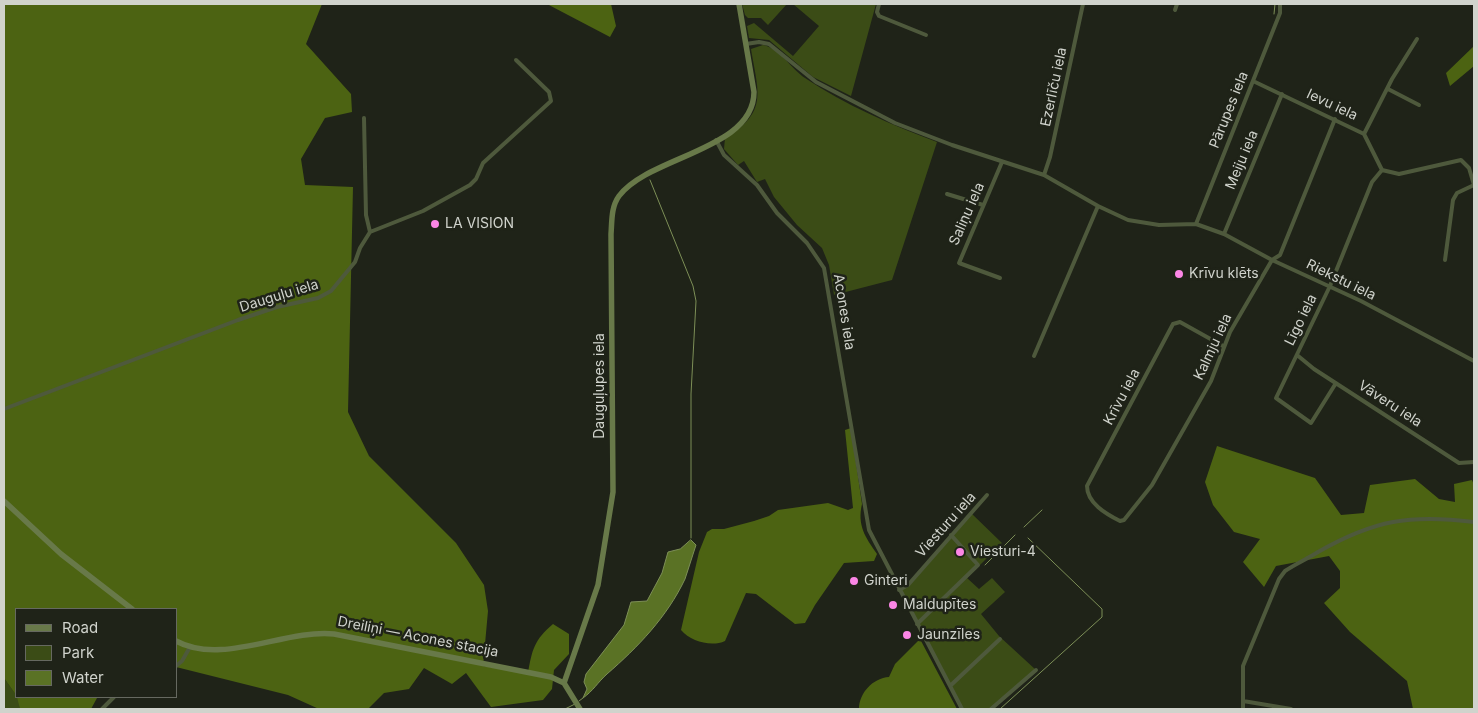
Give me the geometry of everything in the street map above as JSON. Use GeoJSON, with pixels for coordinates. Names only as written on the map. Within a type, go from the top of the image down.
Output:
{"type":"FeatureCollection","features":[{"type":"Feature","properties":{"kind":"street"},"geometry":{"type":"LineString","coordinates":[[716,140],[742,124],[752,111],[754,92],[739,4]]}},
{"type":"Feature","properties":{"kind":"street"},"geometry":{"type":"LineString","coordinates":[[879,4],[877,12],[879,16],[926,35]]}},
{"type":"Feature","properties":{"kind":"street","name":"Ezerlīču iela"},"geometry":{"type":"LineString","coordinates":[[1044,175],[1050,158],[1083,4]]}},
{"type":"Feature","properties":{"kind":"street"},"geometry":{"type":"LineString","coordinates":[[1175,10],[1177,4]]}},
{"type":"Feature","properties":{"kind":"street","name":"Pārupes iela"},"geometry":{"type":"LineString","coordinates":[[1196,224],[1280,13],[1280,4]]}},
{"type":"Feature","properties":{"kind":"street"},"geometry":{"type":"LineString","coordinates":[[1364,134],[1417,39]]}},
{"type":"Feature","properties":{"kind":"street"},"geometry":{"type":"LineString","coordinates":[[746,44],[759,42],[770,44],[816,82],[896,123],[1002,162],[1044,175],[1098,206],[1137,223],[1159,225],[1196,224]]}},
{"type":"Feature","properties":{"kind":"street"},"geometry":{"type":"LineString","coordinates":[[364,118],[366,215],[370,232],[409,217],[461,191],[476,179],[479,167],[488,158],[551,101],[549,92],[516,60]]}},
{"type":"Feature","properties":{"kind":"street","name":"Ievu iela"},"geometry":{"type":"LineString","coordinates":[[1253,81],[1364,134],[1382,170]]}},
{"type":"Feature","properties":{"kind":"street"},"geometry":{"type":"LineString","coordinates":[[1388,89],[1419,105]]}},
{"type":"Feature","properties":{"kind":"street","name":"Meiju iela"},"geometry":{"type":"LineString","coordinates":[[1224,234],[1282,94]]}},
{"type":"Feature","properties":{"kind":"street","name":"Kalmju iela"},"geometry":{"type":"LineString","coordinates":[[1120,521],[1124,520],[1152,486],[1211,381],[1223,346],[1272,260],[1280,255],[1335,119]]}},
{"type":"Feature","properties":{"kind":"street","name":"Acones iela"},"geometry":{"type":"LineString","coordinates":[[716,140],[724,155],[756,185],[777,213],[807,242],[824,268],[869,530],[962,709]]}},
{"type":"Feature","properties":{"kind":"street","name":"Dauguļupes iela"},"geometry":{"type":"LineString","coordinates":[[564,683],[598,586],[613,492],[612,234],[614,206],[619,196],[637,181],[716,140]]}},
{"type":"Feature","properties":{"kind":"street"},"geometry":{"type":"LineString","coordinates":[[1382,170],[1399,174],[1462,160],[1469,168],[1474,185],[1457,193],[1453,200],[1445,260]]}},
{"type":"Feature","properties":{"kind":"street","name":"Saliņu iela"},"geometry":{"type":"LineString","coordinates":[[1000,278],[959,263],[1002,162]]}},
{"type":"Feature","properties":{"kind":"street","name":"Līgo iela"},"geometry":{"type":"LineString","coordinates":[[1336,383],[1311,423],[1276,398],[1330,286],[1372,182],[1382,170]]}},
{"type":"Feature","properties":{"kind":"street"},"geometry":{"type":"LineString","coordinates":[[947,194],[983,205]]}},
{"type":"Feature","properties":{"kind":"street"},"geometry":{"type":"LineString","coordinates":[[1034,356],[1098,206]]}},
{"type":"Feature","properties":{"kind":"street","name":"Riekstu iela"},"geometry":{"type":"LineString","coordinates":[[1196,224],[1224,234],[1272,260],[1330,286],[1474,361]]}},
{"type":"Feature","properties":{"kind":"street","name":"Dauguļu iela"},"geometry":{"type":"LineString","coordinates":[[4,409],[277,307],[318,298],[331,291],[355,262],[360,248],[370,232]]}},
{"type":"Feature","properties":{"kind":"street","name":"Krīvu iela"},"geometry":{"type":"LineString","coordinates":[[1120,521],[1095,504],[1087,491],[1087,486],[1173,324],[1180,322],[1223,346]]}},
{"type":"Feature","properties":{"kind":"street","name":"Vāveru iela"},"geometry":{"type":"LineString","coordinates":[[1297,355],[1306,364],[1459,463],[1474,462]]}},
{"type":"Feature","properties":{"kind":"street","name":"Viesturu iela"},"geometry":{"type":"LineString","coordinates":[[899,590],[908,584],[987,495]]}},
{"type":"Feature","properties":{"kind":"street"},"geometry":{"type":"LineString","coordinates":[[4,501],[54,548],[131,608]]}},
{"type":"Feature","properties":{"kind":"street"},"geometry":{"type":"LineString","coordinates":[[1243,709],[1242,677],[1246,656],[1279,579],[1285,572],[1347,536],[1385,523],[1420,518],[1474,522]]}},
{"type":"Feature","properties":{"kind":"street"},"geometry":{"type":"LineString","coordinates":[[917,624],[978,565],[950,535]]}},
{"type":"Feature","properties":{"kind":"street","name":"Dreiliņi — Acones stacija"},"geometry":{"type":"LineString","coordinates":[[178,642],[190,647],[233,648],[308,634],[334,634],[551,677],[564,683]]}},
{"type":"Feature","properties":{"kind":"street"},"geometry":{"type":"LineString","coordinates":[[950,686],[1000,639]]}},
{"type":"Feature","properties":{"kind":"street"},"geometry":{"type":"LineString","coordinates":[[178,664],[190,647]]}},
{"type":"Feature","properties":{"kind":"street"},"geometry":{"type":"LineString","coordinates":[[991,709],[1036,670]]}},
{"type":"Feature","properties":{"kind":"street"},"geometry":{"type":"LineString","coordinates":[[564,683],[580,709]]}},
{"type":"Feature","properties":{"kind":"street"},"geometry":{"type":"LineString","coordinates":[[102,709],[113,698]]}},
{"type":"Feature","properties":{"kind":"street"},"geometry":{"type":"LineString","coordinates":[[1243,701],[1291,709]]}},
{"type":"Feature","properties":{"kind":"green space"},"geometry":{"type":"Polygon","coordinates":[[[742,4],[787,4],[768,25],[761,18],[748,18],[745,15],[742,4]]]}},
{"type":"Feature","properties":{"kind":"green space"},"geometry":{"type":"Polygon","coordinates":[[[793,4],[876,4],[851,96],[813,77],[769,40],[749,38],[747,26],[754,23],[793,56],[819,26],[793,4]]]}},
{"type":"Feature","properties":{"kind":"green space"},"geometry":{"type":"Polygon","coordinates":[[[763,45],[775,50],[800,74],[820,88],[852,106],[937,142],[892,280],[834,295],[829,265],[822,248],[797,225],[774,197],[765,179],[757,182],[744,161],[738,165],[724,149],[725,138],[749,119],[754,110],[757,100],[757,89],[751,49],[763,45]]]}},
{"type":"Feature","properties":{"kind":"green space"},"geometry":{"type":"Polygon","coordinates":[[[971,513],[1002,543],[967,578],[979,589],[992,578],[1005,592],[981,614],[999,636],[1036,670],[991,709],[962,709],[899,590],[908,584],[971,513]]]}},
{"type":"Feature","properties":{"kind":"green space"},"geometry":{"type":"Polygon","coordinates":[[[4,678],[15,693],[15,698],[19,699],[20,709],[4,709],[4,678]]]}},
{"type":"Feature","properties":{"kind":"shaded area"},"geometry":{"type":"Polygon","coordinates":[[[4,4],[322,4],[306,44],[351,94],[352,112],[325,118],[301,159],[305,185],[353,187],[348,412],[369,456],[456,543],[484,585],[488,611],[483,666],[528,673],[538,640],[553,624],[569,634],[569,654],[554,670],[552,689],[543,700],[491,707],[466,673],[452,684],[424,668],[409,689],[384,693],[368,709],[319,709],[288,695],[178,668],[178,608],[15,608],[15,694],[4,678],[4,4]]]}},
{"type":"Feature","properties":{"kind":"shaded area"},"geometry":{"type":"Polygon","coordinates":[[[547,4],[611,4],[616,26],[610,37],[547,4]]]}},
{"type":"Feature","properties":{"kind":"shaded area"},"geometry":{"type":"Polygon","coordinates":[[[1474,46],[1474,66],[1450,86],[1446,73],[1474,46]]]}},
{"type":"Feature","properties":{"kind":"shaded area"},"geometry":{"type":"Polygon","coordinates":[[[851,428],[862,504],[861,525],[877,554],[874,561],[844,563],[805,623],[795,624],[756,594],[746,593],[725,641],[714,644],[690,638],[681,630],[699,552],[707,532],[712,529],[724,529],[754,521],[769,516],[778,510],[828,503],[848,510],[853,508],[845,430],[851,428]]]}},
{"type":"Feature","properties":{"kind":"shaded area"},"geometry":{"type":"Polygon","coordinates":[[[1217,446],[1315,478],[1341,515],[1364,513],[1370,485],[1415,479],[1439,499],[1455,502],[1454,484],[1472,480],[1474,485],[1474,709],[1413,709],[1407,681],[1350,632],[1324,603],[1340,588],[1340,571],[1329,556],[1276,566],[1264,587],[1243,562],[1260,539],[1234,532],[1213,505],[1205,482],[1217,446]]]}},
{"type":"Feature","properties":{"kind":"shaded area"},"geometry":{"type":"Polygon","coordinates":[[[920,639],[957,709],[859,709],[861,697],[868,687],[878,680],[889,677],[895,664],[920,639]]]}},
{"type":"Feature","properties":{"kind":"shaded area"},"geometry":{"type":"Polygon","coordinates":[[[17,698],[97,698],[91,709],[20,709],[17,698]]]}},
{"type":"Feature","properties":{"kind":"water"},"geometry":{"type":"Polygon","coordinates":[[[691,540],[696,545],[688,571],[670,606],[641,642],[583,698],[587,689],[584,682],[586,674],[624,625],[631,602],[647,601],[662,573],[668,552],[680,549],[691,540]]]}},
{"type":"Feature","properties":{"kind":"waterway"},"geometry":{"type":"LineString","coordinates":[[994,4],[1001,4]]}},
{"type":"Feature","properties":{"kind":"waterway"},"geometry":{"type":"LineString","coordinates":[[1274,14],[1275,4]]}},
{"type":"Feature","properties":{"kind":"waterway"},"geometry":{"type":"LineString","coordinates":[[650,180],[693,286],[696,301],[691,394],[691,538]]}},
{"type":"Feature","properties":{"kind":"waterway"},"geometry":{"type":"LineString","coordinates":[[1024,527],[1042,510]]}},
{"type":"Feature","properties":{"kind":"waterway"},"geometry":{"type":"LineString","coordinates":[[985,565],[1015,535]]}},
{"type":"Feature","properties":{"kind":"waterway"},"geometry":{"type":"LineString","coordinates":[[1000,709],[1102,617],[1102,609],[1028,538]]}},
{"type":"Feature","properties":{"kind":"waterway"},"geometry":{"type":"LineString","coordinates":[[579,701],[583,698]]}},
{"type":"Feature","properties":{"kind":"waterway"},"geometry":{"type":"LineString","coordinates":[[565,709],[575,704]]}},
{"type":"Feature","properties":{"kind":"place","name":"LA VISION"},"geometry":{"type":"Point","coordinates":[435,224]}},
{"type":"Feature","properties":{"kind":"place","name":"Krīvu klēts"},"geometry":{"type":"Point","coordinates":[1179,274]}},
{"type":"Feature","properties":{"kind":"place","name":"Viesturi-4"},"geometry":{"type":"Point","coordinates":[960,552]}},
{"type":"Feature","properties":{"kind":"place","name":"Ginteri"},"geometry":{"type":"Point","coordinates":[854,581]}},
{"type":"Feature","properties":{"kind":"place","name":"Maldupītes"},"geometry":{"type":"Point","coordinates":[893,605]}},
{"type":"Feature","properties":{"kind":"place","name":"Jaunzīles"},"geometry":{"type":"Point","coordinates":[907,635]}}]}
